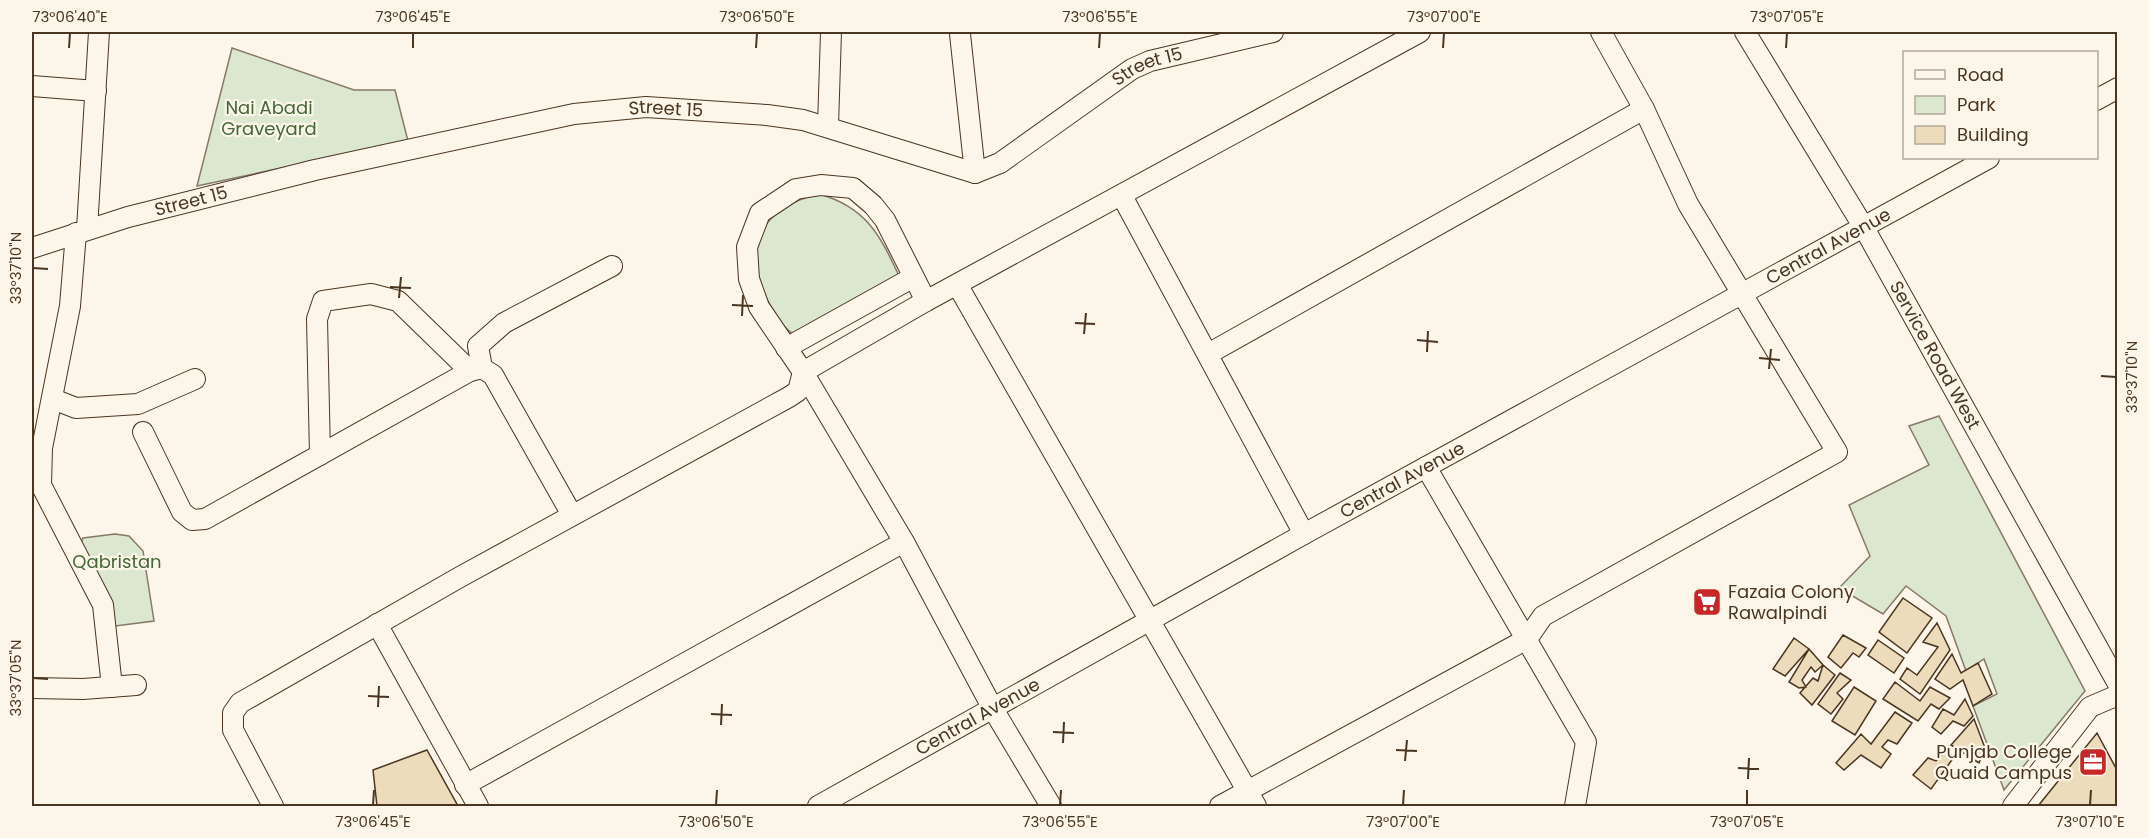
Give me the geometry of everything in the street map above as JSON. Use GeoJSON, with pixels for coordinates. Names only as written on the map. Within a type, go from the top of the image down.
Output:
{"type":"FeatureCollection","features":[{"type":"Feature","properties":{"kind":"street"},"geometry":{"type":"LineString","coordinates":[[99,32],[96,91],[81,231],[70,306],[36,487],[103,604],[112,687]]}},
{"type":"Feature","properties":{"kind":"street"},"geometry":{"type":"LineString","coordinates":[[828,126],[831,32]]}},
{"type":"Feature","properties":{"kind":"street","name":"Street 15"},"geometry":{"type":"LineString","coordinates":[[32,248],[81,231],[235,189],[574,114],[646,107],[767,115],[828,126],[975,173],[1000,163],[1132,69],[1150,61],[1273,32]]}},
{"type":"Feature","properties":{"kind":"street"},"geometry":{"type":"LineString","coordinates":[[273,807],[233,730],[233,713],[240,703],[572,515],[789,397],[798,391],[803,372],[926,301],[958,286],[1419,32]]}},
{"type":"Feature","properties":{"kind":"street"},"geometry":{"type":"LineString","coordinates":[[1220,807],[1252,799],[1527,639],[1544,616],[1837,452],[1688,204],[1644,109],[1601,32]]}},
{"type":"Feature","properties":{"kind":"street","name":"Service Road West"},"geometry":{"type":"LineString","coordinates":[[1745,32],[1863,226],[2118,684]]}},
{"type":"Feature","properties":{"kind":"street"},"geometry":{"type":"LineString","coordinates":[[960,34],[975,173]]}},
{"type":"Feature","properties":{"kind":"street"},"geometry":{"type":"LineString","coordinates":[[32,86],[96,91]]}},
{"type":"Feature","properties":{"kind":"street"},"geometry":{"type":"LineString","coordinates":[[2098,99],[2118,88]]}},
{"type":"Feature","properties":{"kind":"street"},"geometry":{"type":"LineString","coordinates":[[1208,354],[1644,109]]}},
{"type":"Feature","properties":{"kind":"street","name":"Central Avenue"},"geometry":{"type":"LineString","coordinates":[[818,807],[842,801],[993,709],[1304,534],[1987,159]]}},
{"type":"Feature","properties":{"kind":"street"},"geometry":{"type":"LineString","coordinates":[[926,301],[912,278],[885,220],[873,205],[853,188],[821,185],[796,189],[760,213],[747,247],[749,279],[759,307],[803,372],[904,542],[993,709],[1051,807]]}},
{"type":"Feature","properties":{"kind":"street"},"geometry":{"type":"LineString","coordinates":[[1122,196],[1304,534]]}},
{"type":"Feature","properties":{"kind":"street"},"geometry":{"type":"LineString","coordinates":[[476,370],[478,346],[504,323],[612,266]]}},
{"type":"Feature","properties":{"kind":"street"},"geometry":{"type":"LineString","coordinates":[[786,348],[912,278]]}},
{"type":"Feature","properties":{"kind":"street"},"geometry":{"type":"LineString","coordinates":[[958,286],[1252,799]]}},
{"type":"Feature","properties":{"kind":"street"},"geometry":{"type":"LineString","coordinates":[[320,454],[317,319],[323,301],[371,294],[398,301],[476,370],[493,375],[572,515]]}},
{"type":"Feature","properties":{"kind":"street"},"geometry":{"type":"LineString","coordinates":[[143,432],[182,512],[192,520],[205,519],[476,370]]}},
{"type":"Feature","properties":{"kind":"street"},"geometry":{"type":"LineString","coordinates":[[53,399],[76,408],[138,404],[195,379]]}},
{"type":"Feature","properties":{"kind":"street"},"geometry":{"type":"LineString","coordinates":[[1426,467],[1586,742],[1575,807]]}},
{"type":"Feature","properties":{"kind":"street"},"geometry":{"type":"LineString","coordinates":[[465,785],[904,542]]}},
{"type":"Feature","properties":{"kind":"street"},"geometry":{"type":"LineString","coordinates":[[377,624],[478,807]]}},
{"type":"Feature","properties":{"kind":"street"},"geometry":{"type":"LineString","coordinates":[[32,688],[136,686]]}},
{"type":"Feature","properties":{"kind":"street"},"geometry":{"type":"LineString","coordinates":[[2013,807],[2090,707],[2118,695]]}},
{"type":"Feature","properties":{"kind":"green space","name":"Nai Abadi Graveyard"},"geometry":{"type":"Polygon","coordinates":[[[232,48],[354,90],[395,90],[408,141],[197,186],[232,48]]]}},
{"type":"Feature","properties":{"kind":"green space"},"geometry":{"type":"Polygon","coordinates":[[[819,194],[849,207],[870,225],[878,235],[899,276],[793,334],[774,313],[766,297],[756,261],[757,245],[762,231],[784,208],[819,194]]]}},
{"type":"Feature","properties":{"kind":"green space"},"geometry":{"type":"Polygon","coordinates":[[[1939,416],[2085,691],[2004,790],[1973,706],[1997,694],[1984,659],[1966,671],[1946,616],[1906,586],[1883,614],[1839,588],[1870,556],[1849,505],[1929,465],[1909,426],[1939,416]]]}},
{"type":"Feature","properties":{"kind":"green space","name":"Qabristan"},"geometry":{"type":"Polygon","coordinates":[[[115,534],[129,536],[143,551],[154,621],[115,626],[80,545],[83,538],[115,534]]]}},
{"type":"Feature","properties":{"kind":"building"},"geometry":{"type":"Polygon","coordinates":[[[1903,598],[1932,618],[1907,653],[1879,632],[1903,598]]]}},
{"type":"Feature","properties":{"kind":"building"},"geometry":{"type":"Polygon","coordinates":[[[1937,623],[1950,650],[1920,694],[1900,679],[1907,668],[1917,675],[1938,647],[1923,642],[1937,623]]]}},
{"type":"Feature","properties":{"kind":"building"},"geometry":{"type":"Polygon","coordinates":[[[1843,635],[1866,648],[1859,657],[1853,653],[1841,668],[1828,657],[1843,635]]]}},
{"type":"Feature","properties":{"kind":"building"},"geometry":{"type":"Polygon","coordinates":[[[1794,638],[1809,649],[1785,676],[1773,669],[1794,638]]]}},
{"type":"Feature","properties":{"kind":"building"},"geometry":{"type":"Polygon","coordinates":[[[1878,640],[1904,658],[1894,673],[1868,655],[1878,640]]]}},
{"type":"Feature","properties":{"kind":"building"},"geometry":{"type":"Polygon","coordinates":[[[1809,649],[1823,665],[1815,672],[1811,667],[1802,680],[1806,687],[1799,688],[1789,682],[1809,649]]]}},
{"type":"Feature","properties":{"kind":"building"},"geometry":{"type":"Polygon","coordinates":[[[1952,654],[1961,673],[1978,663],[1992,694],[1973,706],[1963,680],[1950,689],[1935,679],[1952,654]]]}},
{"type":"Feature","properties":{"kind":"building"},"geometry":{"type":"Polygon","coordinates":[[[1823,665],[1835,675],[1812,705],[1800,693],[1813,678],[1818,681],[1823,665]]]}},
{"type":"Feature","properties":{"kind":"building"},"geometry":{"type":"Polygon","coordinates":[[[1840,673],[1851,680],[1837,693],[1843,699],[1831,714],[1818,704],[1840,673]]]}},
{"type":"Feature","properties":{"kind":"building"},"geometry":{"type":"Polygon","coordinates":[[[1895,682],[1920,701],[1930,687],[1950,698],[1939,709],[1931,704],[1918,721],[1883,699],[1895,682]]]}},
{"type":"Feature","properties":{"kind":"building"},"geometry":{"type":"Polygon","coordinates":[[[1854,687],[1876,701],[1855,735],[1832,721],[1854,687]]]}},
{"type":"Feature","properties":{"kind":"building"},"geometry":{"type":"Polygon","coordinates":[[[1965,699],[1973,716],[1964,726],[1953,721],[1941,734],[1932,727],[1943,709],[1954,715],[1965,699]]]}},
{"type":"Feature","properties":{"kind":"building"},"geometry":{"type":"Polygon","coordinates":[[[1895,712],[1912,723],[1897,744],[1888,740],[1882,747],[1891,754],[1881,768],[1861,755],[1844,770],[1836,763],[1861,734],[1871,744],[1895,712]]]}},
{"type":"Feature","properties":{"kind":"building"},"geometry":{"type":"Polygon","coordinates":[[[1974,719],[1985,748],[1979,763],[1951,745],[1974,719]]]}},
{"type":"Feature","properties":{"kind":"building","name":"Punjab College Quaid Campus"},"geometry":{"type":"Polygon","coordinates":[[[2097,733],[2118,772],[2118,806],[2038,806],[2097,733]]]}},
{"type":"Feature","properties":{"kind":"building"},"geometry":{"type":"Polygon","coordinates":[[[427,750],[458,806],[377,806],[373,770],[427,750]]]}},
{"type":"Feature","properties":{"kind":"building"},"geometry":{"type":"Polygon","coordinates":[[[1946,751],[1954,757],[1931,789],[1913,775],[1928,758],[1936,761],[1946,751]]]}},
{"type":"Feature","properties":{"kind":"place","name":"Fazaia Colony Rawalpindi"},"geometry":{"type":"Point","coordinates":[1707,602]}},
{"type":"Feature","properties":{"kind":"place","name":"Punjab College Quaid Campus"},"geometry":{"type":"Point","coordinates":[2093,762]}}]}
